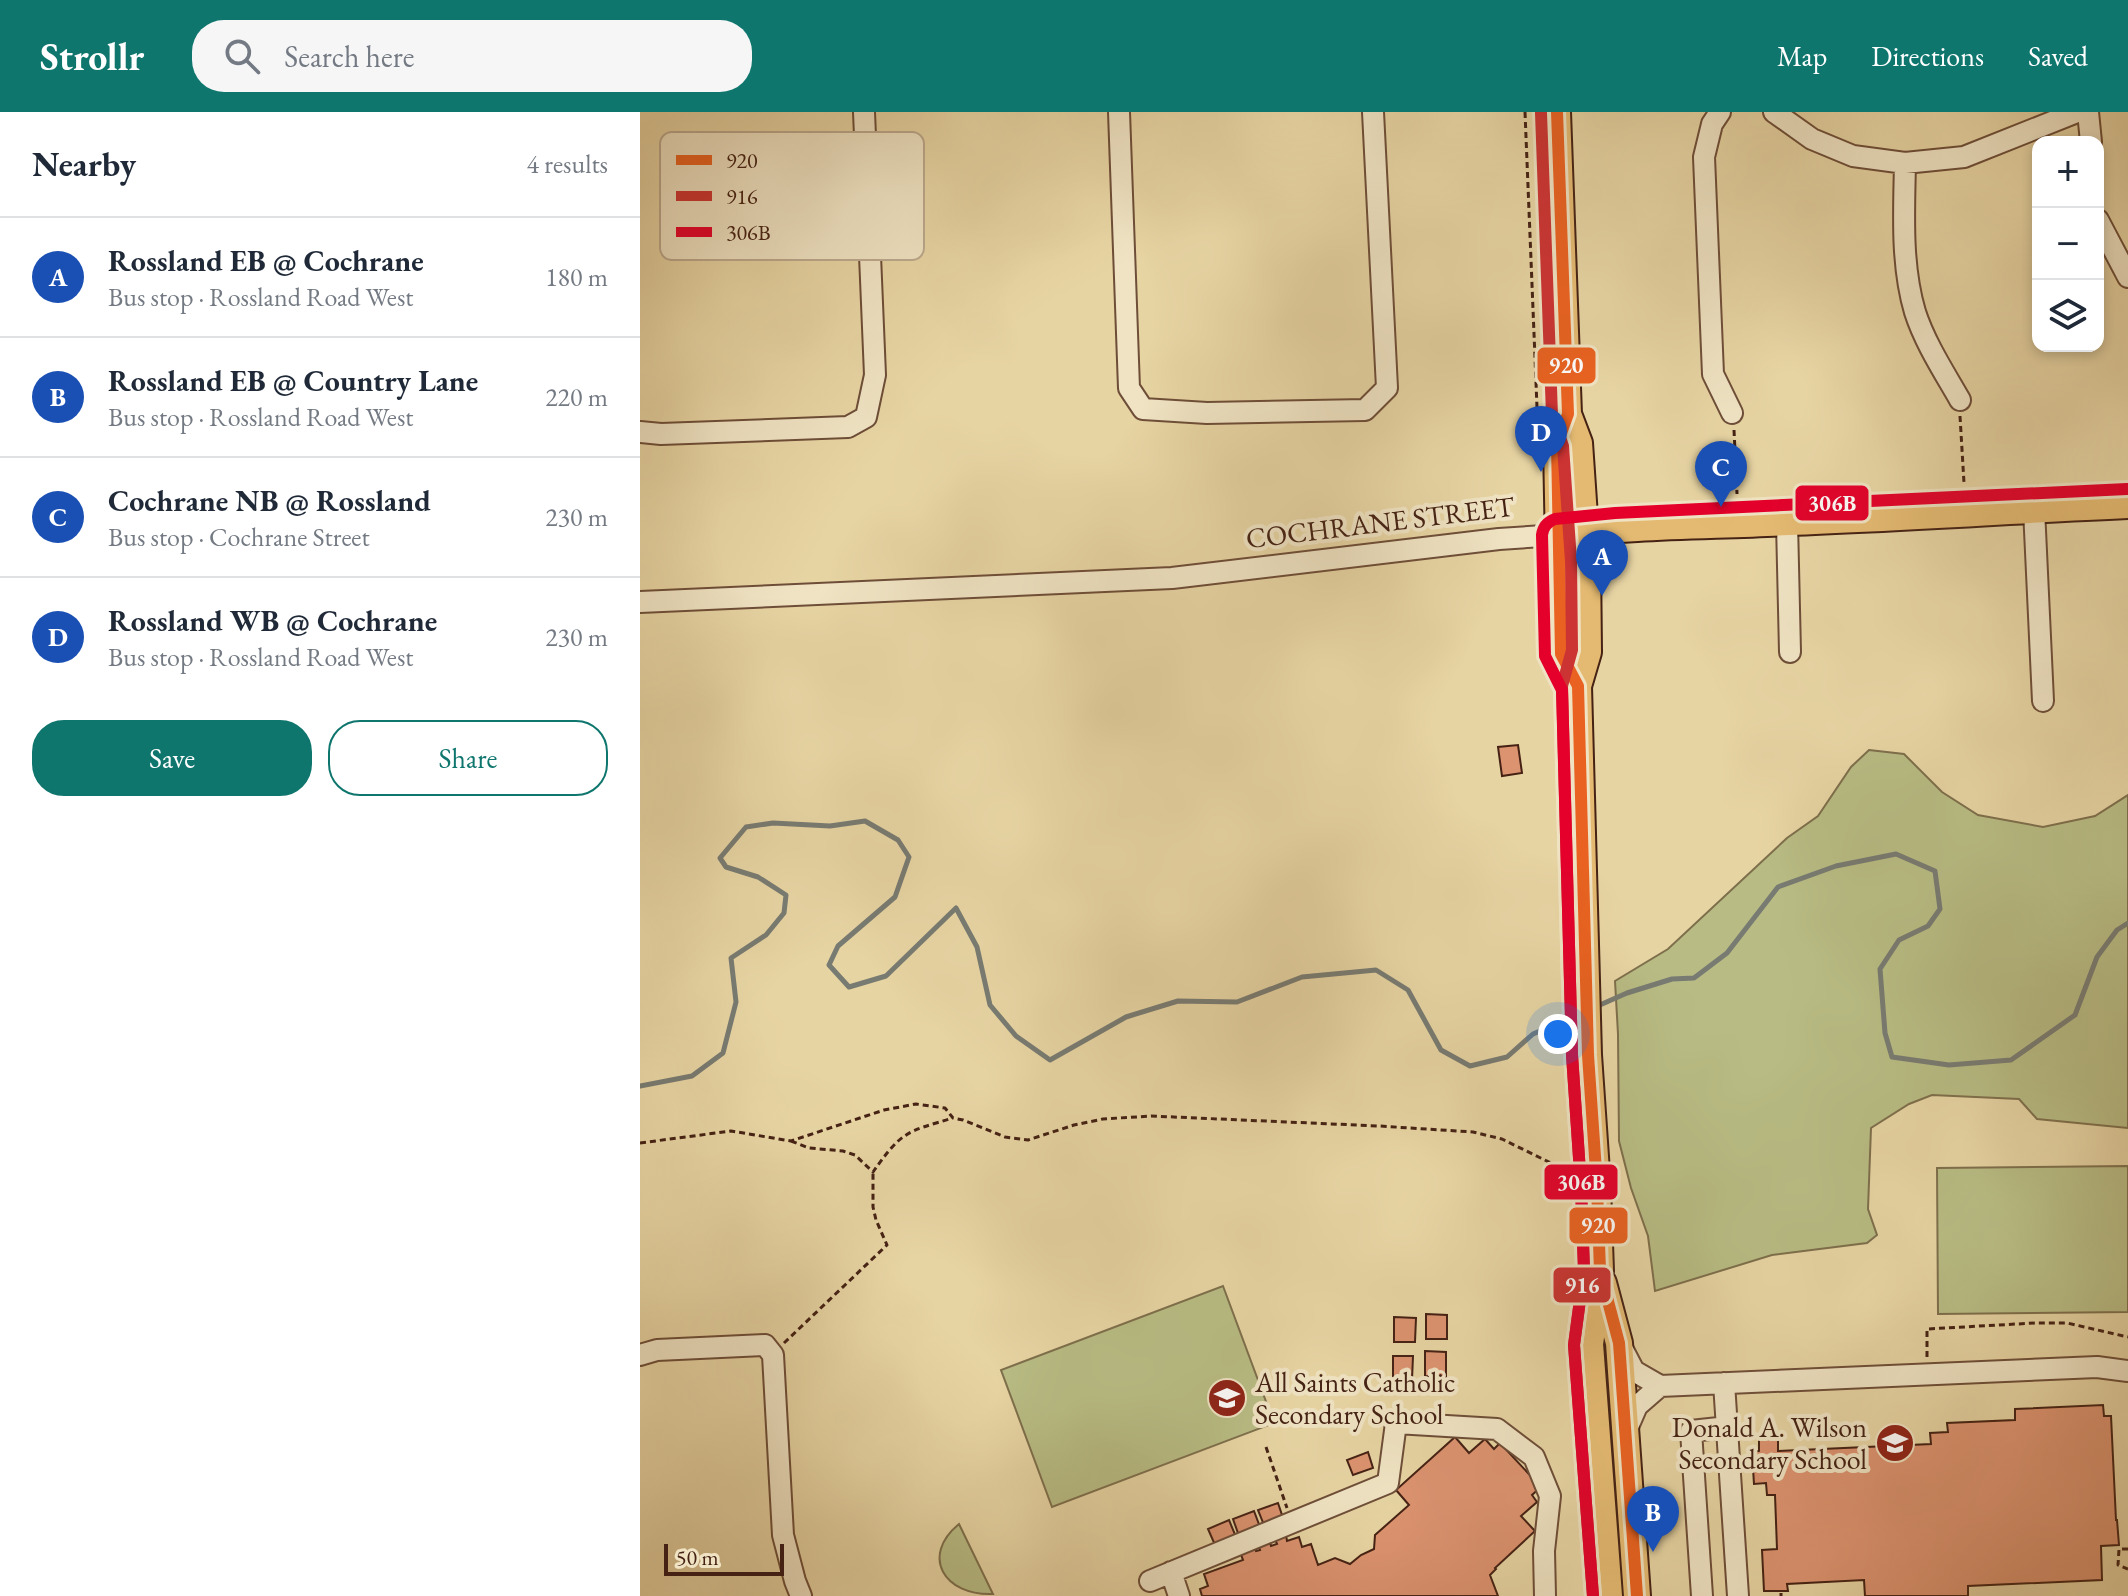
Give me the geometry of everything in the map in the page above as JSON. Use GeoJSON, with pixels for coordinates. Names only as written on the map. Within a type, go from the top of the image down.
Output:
{"type":"FeatureCollection","features":[{"type":"Feature","properties":{"kind":"main road"},"geometry":{"type":"LineString","coordinates":[[1557,112],[1568,414],[1579,443],[1587,560],[1588,652],[1578,686],[1585,976],[1600,1271],[1590,1344],[1609,1596]]}},
{"type":"Feature","properties":{"kind":"main road"},"geometry":{"type":"LineString","coordinates":[[1568,414],[1557,444],[1561,654],[1578,686]]}},
{"type":"Feature","properties":{"kind":"main road","name":"COCHRANE STREET"},"geometry":{"type":"LineString","coordinates":[[1558,535],[1682,525],[1787,523],[2128,505]]}},
{"type":"Feature","properties":{"kind":"main road"},"geometry":{"type":"LineString","coordinates":[[1600,1271],[1619,1343],[1637,1596]]}},
{"type":"Feature","properties":{"kind":"street"},"geometry":{"type":"LineString","coordinates":[[864,112],[865,132]]}},
{"type":"Feature","properties":{"kind":"street"},"geometry":{"type":"LineString","coordinates":[[1119,112],[1129,388],[1143,409],[1207,413],[1365,410],[1387,388],[1373,112]]}},
{"type":"Feature","properties":{"kind":"street"},"geometry":{"type":"LineString","coordinates":[[1720,112],[1712,124],[1704,157],[1713,374],[1732,413]]}},
{"type":"Feature","properties":{"kind":"street"},"geometry":{"type":"LineString","coordinates":[[1774,112],[1812,139],[1853,156],[1905,163],[1964,157],[2077,112]]}},
{"type":"Feature","properties":{"kind":"street"},"geometry":{"type":"LineString","coordinates":[[2088,112],[2090,136]]}},
{"type":"Feature","properties":{"kind":"street"},"geometry":{"type":"LineString","coordinates":[[1905,163],[1907,277],[1927,343],[1960,400]]}},
{"type":"Feature","properties":{"kind":"street"},"geometry":{"type":"LineString","coordinates":[[2104,231],[2128,277]]}},
{"type":"Feature","properties":{"kind":"street"},"geometry":{"type":"LineString","coordinates":[[640,432],[661,434],[848,427],[866,417],[875,375],[870,260]]}},
{"type":"Feature","properties":{"kind":"street"},"geometry":{"type":"LineString","coordinates":[[2034,509],[2043,701]]}},
{"type":"Feature","properties":{"kind":"street"},"geometry":{"type":"LineString","coordinates":[[1787,523],[1790,652]]}},
{"type":"Feature","properties":{"kind":"street","name":"COCHRANE STREET"},"geometry":{"type":"LineString","coordinates":[[640,602],[1172,578],[1499,539],[1558,535]]}},
{"type":"Feature","properties":{"kind":"street"},"geometry":{"type":"LineString","coordinates":[[1619,1343],[1634,1371],[1660,1386],[2097,1367],[2128,1371]]}},
{"type":"Feature","properties":{"kind":"street"},"geometry":{"type":"LineString","coordinates":[[640,1355],[657,1350],[765,1345],[773,1355],[783,1535],[801,1596]]}},
{"type":"Feature","properties":{"kind":"street"},"geometry":{"type":"LineString","coordinates":[[1724,1383],[1738,1596]]}},
{"type":"Feature","properties":{"kind":"street"},"geometry":{"type":"LineString","coordinates":[[1625,1435],[1637,1406],[1660,1386]]}},
{"type":"Feature","properties":{"kind":"street"},"geometry":{"type":"LineString","coordinates":[[1150,1581],[1388,1483],[1396,1423],[1497,1429],[1534,1457],[1550,1496],[1544,1551],[1545,1596]]}},
{"type":"Feature","properties":{"kind":"street"},"geometry":{"type":"LineString","coordinates":[[1702,1596],[1691,1431],[1728,1427]]}},
{"type":"Feature","properties":{"kind":"street"},"geometry":{"type":"LineString","coordinates":[[1171,1572],[1179,1596]]}},
{"type":"Feature","properties":{"kind":"path"},"geometry":{"type":"LineString","coordinates":[[1525,112],[1538,444]]}},
{"type":"Feature","properties":{"kind":"path"},"geometry":{"type":"LineString","coordinates":[[1960,400],[1964,483]]}},
{"type":"Feature","properties":{"kind":"path"},"geometry":{"type":"LineString","coordinates":[[1732,413],[1737,494]]}},
{"type":"Feature","properties":{"kind":"path"},"geometry":{"type":"LineString","coordinates":[[791,1141],[884,1110],[916,1104],[945,1108],[953,1118],[1005,1137],[1028,1140],[1103,1119],[1151,1116],[1473,1132],[1502,1139],[1559,1167]]}},
{"type":"Feature","properties":{"kind":"path"},"geometry":{"type":"LineString","coordinates":[[773,1355],[887,1245],[873,1207],[873,1172],[896,1141],[911,1130],[953,1118]]}},
{"type":"Feature","properties":{"kind":"path"},"geometry":{"type":"LineString","coordinates":[[640,1143],[731,1131],[791,1141],[809,1148],[843,1151],[855,1155],[873,1172]]}},
{"type":"Feature","properties":{"kind":"path"},"geometry":{"type":"LineString","coordinates":[[1928,1373],[1927,1329],[2067,1323],[2128,1337]]}},
{"type":"Feature","properties":{"kind":"path"},"geometry":{"type":"LineString","coordinates":[[1266,1447],[1292,1522]]}},
{"type":"Feature","properties":{"kind":"path"},"geometry":{"type":"LineString","coordinates":[[2128,1549],[2119,1549],[2118,1565],[2128,1569]]}},
{"type":"Feature","properties":{"kind":"green space"},"geometry":{"type":"Polygon","coordinates":[[[1869,750],[1904,754],[1942,792],[1978,815],[2043,827],[2095,816],[2128,795],[2128,1128],[2037,1119],[2019,1099],[1932,1095],[1909,1104],[1871,1128],[1868,1209],[1877,1235],[1867,1243],[1772,1255],[1655,1291],[1648,1236],[1619,1141],[1615,981],[1668,949],[1787,838],[1818,816],[1851,767],[1869,750]]]}},
{"type":"Feature","properties":{"kind":"green space"},"geometry":{"type":"Polygon","coordinates":[[[2128,1166],[2128,1312],[1938,1314],[1937,1168],[2128,1166]]]}},
{"type":"Feature","properties":{"kind":"green space"},"geometry":{"type":"Polygon","coordinates":[[[1223,1286],[1274,1423],[1052,1507],[1001,1370],[1223,1286]]]}},
{"type":"Feature","properties":{"kind":"green space"},"geometry":{"type":"Polygon","coordinates":[[[959,1524],[993,1594],[962,1588],[943,1572],[941,1549],[947,1536],[959,1524]]]}},
{"type":"Feature","properties":{"kind":"building"},"geometry":{"type":"Polygon","coordinates":[[[1518,745],[1522,773],[1502,776],[1498,747],[1518,745]]]}},
{"type":"Feature","properties":{"kind":"building"},"geometry":{"type":"Polygon","coordinates":[[[1426,1314],[1447,1315],[1447,1339],[1426,1339],[1426,1314]]]}},
{"type":"Feature","properties":{"kind":"building"},"geometry":{"type":"Polygon","coordinates":[[[1394,1317],[1416,1318],[1415,1342],[1394,1342],[1394,1317]]]}},
{"type":"Feature","properties":{"kind":"building"},"geometry":{"type":"Polygon","coordinates":[[[1425,1351],[1446,1352],[1446,1377],[1425,1376],[1425,1351]]]}},
{"type":"Feature","properties":{"kind":"building"},"geometry":{"type":"Polygon","coordinates":[[[1393,1356],[1413,1356],[1412,1380],[1393,1380],[1393,1356]]]}},
{"type":"Feature","properties":{"kind":"building"},"geometry":{"type":"Polygon","coordinates":[[[2103,1405],[2104,1416],[2111,1416],[2119,1545],[2101,1546],[2102,1580],[1968,1586],[1968,1596],[1865,1596],[1864,1580],[1787,1584],[1788,1591],[1764,1591],[1762,1550],[1777,1549],[1775,1495],[1767,1495],[1766,1483],[1754,1484],[1752,1452],[1759,1451],[1759,1439],[1778,1438],[1778,1451],[1931,1444],[1930,1433],[1948,1432],[1947,1423],[2015,1420],[2015,1409],[2103,1405]]]}},
{"type":"Feature","properties":{"kind":"building"},"geometry":{"type":"Polygon","coordinates":[[[1455,1437],[1469,1453],[1485,1439],[1494,1449],[1500,1443],[1541,1487],[1532,1495],[1537,1502],[1521,1516],[1535,1531],[1490,1575],[1498,1596],[1202,1596],[1200,1589],[1208,1586],[1204,1574],[1243,1560],[1240,1552],[1254,1547],[1256,1551],[1260,1550],[1258,1544],[1269,1540],[1271,1546],[1277,1544],[1275,1539],[1286,1535],[1287,1541],[1299,1537],[1302,1547],[1311,1544],[1318,1565],[1335,1558],[1350,1564],[1374,1549],[1375,1535],[1409,1505],[1396,1490],[1455,1437]]]}},
{"type":"Feature","properties":{"kind":"building"},"geometry":{"type":"Polygon","coordinates":[[[1368,1452],[1373,1468],[1353,1475],[1347,1460],[1368,1452]]]}},
{"type":"Feature","properties":{"kind":"building"},"geometry":{"type":"Polygon","coordinates":[[[1278,1503],[1283,1518],[1264,1525],[1258,1510],[1278,1503]]]}},
{"type":"Feature","properties":{"kind":"building"},"geometry":{"type":"Polygon","coordinates":[[[1254,1511],[1260,1527],[1239,1536],[1233,1519],[1254,1511]]]}},
{"type":"Feature","properties":{"kind":"building"},"geometry":{"type":"Polygon","coordinates":[[[1229,1520],[1236,1537],[1215,1545],[1208,1529],[1229,1520]]]}},
{"type":"Feature","properties":{"kind":"waterway"},"geometry":{"type":"LineString","coordinates":[[640,1086],[692,1076],[723,1053],[736,1002],[731,958],[766,935],[784,913],[786,895],[758,877],[726,867],[720,858],[746,827],[773,823],[830,826],[865,821],[898,840],[909,857],[895,897],[838,946],[829,965],[849,987],[886,976],[956,908],[977,947],[990,1005],[1016,1036],[1050,1060],[1126,1017],[1178,1001],[1237,1002],[1302,977],[1376,970],[1408,990],[1441,1050],[1470,1066],[1507,1057],[1533,1034],[1577,1015]]}},
{"type":"Feature","properties":{"kind":"waterway"},"geometry":{"type":"LineString","coordinates":[[1593,1008],[1672,979],[1694,978],[1727,953],[1778,887],[1836,866],[1896,854],[1935,871],[1940,909],[1928,926],[1899,940],[1880,969],[1885,1033],[1892,1057],[1949,1065],[2011,1060],[2075,1015],[2097,957],[2117,930],[2128,923]]}},
{"type":"Feature","properties":{"kind":"transit line","name":"920"},"geometry":{"type":"LineString","coordinates":[[1557,112],[1568,414],[1557,444],[1561,654],[1578,686],[1588,1055],[1600,1271],[1619,1343],[1637,1596]]}},
{"type":"Feature","properties":{"kind":"transit line","name":"916"},"geometry":{"type":"LineString","coordinates":[[1541,113],[1552,415],[1563,446],[1571,561],[1572,650],[1562,686],[1572,1055],[1584,1270],[1574,1345],[1593,1596]]}},
{"type":"Feature","properties":{"kind":"transit line","name":"306B"},"geometry":{"type":"LineString","coordinates":[[1593,1596],[1574,1345],[1584,1270],[1572,1055],[1562,690],[1545,656],[1544,527],[1555,519],[1615,513],[2127,489]]}},
{"type":"Feature","properties":{"kind":"place","name":"Rossland WB @ Cochrane"},"geometry":{"type":"Point","coordinates":[1541,472]}},
{"type":"Feature","properties":{"kind":"place","name":"Cochrane NB @ Rossland"},"geometry":{"type":"Point","coordinates":[1721,507]}},
{"type":"Feature","properties":{"kind":"place","name":"Rossland EB @ Cochrane"},"geometry":{"type":"Point","coordinates":[1602,596]}},
{"type":"Feature","properties":{"kind":"place","name":"All Saints Catholic Secondary School"},"geometry":{"type":"Point","coordinates":[1227,1398]}},
{"type":"Feature","properties":{"kind":"place","name":"Donald A. Wilson Secondary School"},"geometry":{"type":"Point","coordinates":[1895,1443]}},
{"type":"Feature","properties":{"kind":"place","name":"Rossland EB @ Country Lane"},"geometry":{"type":"Point","coordinates":[1653,1552]}}]}
